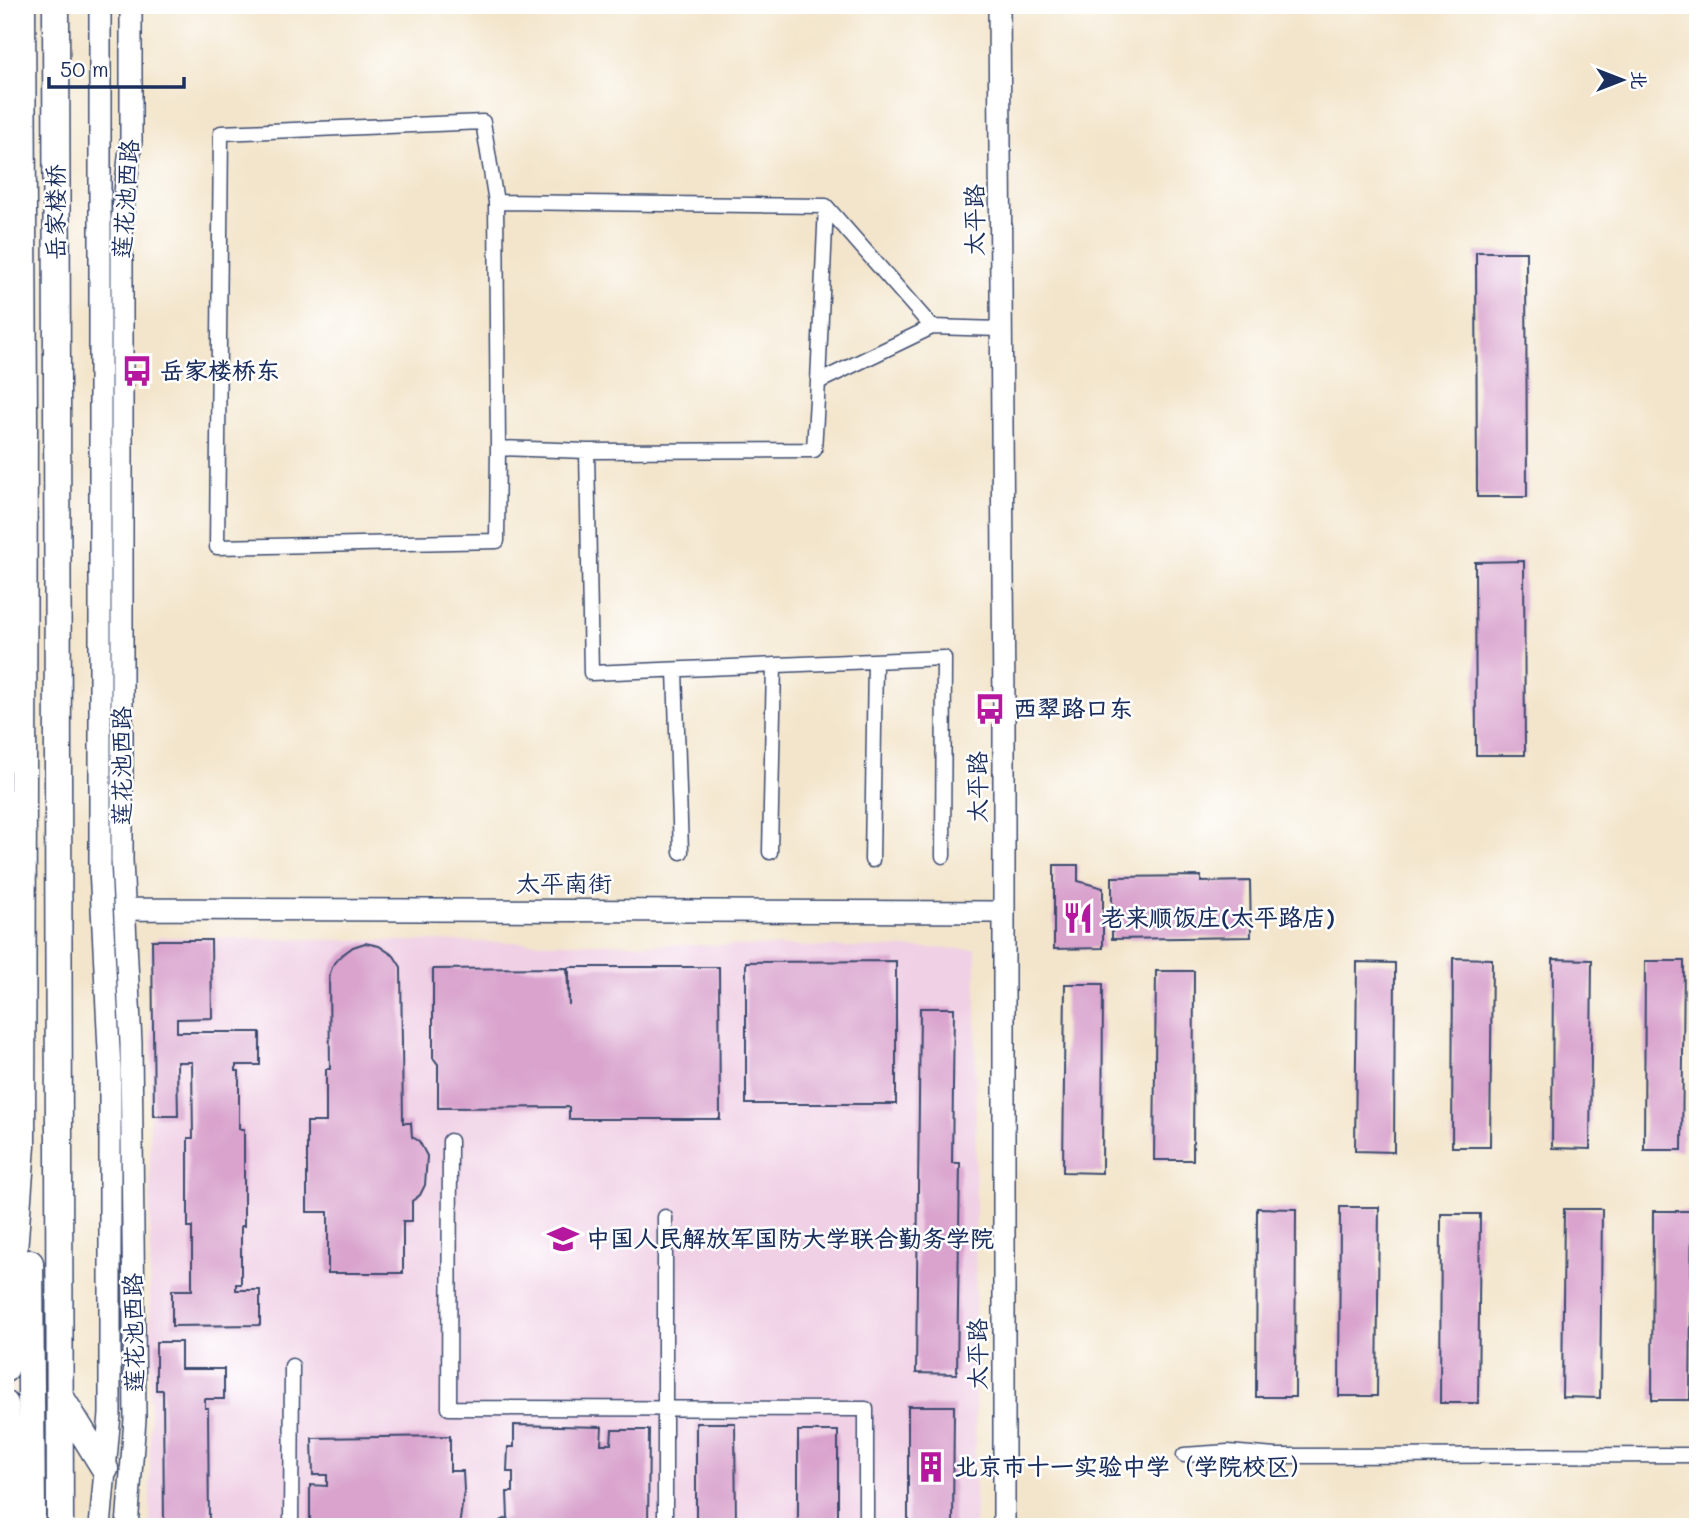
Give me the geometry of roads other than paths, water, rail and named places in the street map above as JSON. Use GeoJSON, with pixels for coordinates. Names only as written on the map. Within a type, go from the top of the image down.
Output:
{"type":"FeatureCollection","features":[{"type":"Feature","properties":{"kind":"highway","name":"岳家楼桥"},"geometry":{"type":"LineString","coordinates":[[22,5],[22,1146]]}},
{"type":"Feature","properties":{"kind":"highway","name":"岳家楼桥"},"geometry":{"type":"LineString","coordinates":[[56,5],[60,1396]]}},
{"type":"Feature","properties":{"kind":"highway"},"geometry":{"type":"LineString","coordinates":[[5,1369],[22,1146]]}},
{"type":"Feature","properties":{"kind":"highway"},"geometry":{"type":"LineString","coordinates":[[22,1146],[30,1258],[30,1527]]}},
{"type":"Feature","properties":{"kind":"highway"},"geometry":{"type":"LineString","coordinates":[[60,1396],[118,1469]]}},
{"type":"Feature","properties":{"kind":"highway"},"geometry":{"type":"LineString","coordinates":[[60,1396],[60,1527]]}},
{"type":"Feature","properties":{"kind":"highway"},"geometry":{"type":"LineString","coordinates":[[5,1404],[6,1470],[12,1527]]}},
{"type":"Feature","properties":{"kind":"street","name":"莲花池西路"},"geometry":{"type":"LineString","coordinates":[[100,5],[100,867],[110,1070],[110,1415],[127,1527]]}},
{"type":"Feature","properties":{"kind":"street","name":"莲花池西路"},"geometry":{"type":"LineString","coordinates":[[100,1527],[135,1419],[132,1058],[122,860],[122,218],[131,141],[131,5]]}},
{"type":"Feature","properties":{"kind":"street","name":"太平路"},"geometry":{"type":"LineString","coordinates":[[999,5],[1004,1527]]}},
{"type":"Feature","properties":{"kind":"street"},"geometry":{"type":"LineString","coordinates":[[483,122],[496,202],[497,541],[216,547],[221,133],[483,122]]}},
{"type":"Feature","properties":{"kind":"street"},"geometry":{"type":"LineString","coordinates":[[496,202],[826,206],[932,327]]}},
{"type":"Feature","properties":{"kind":"street"},"geometry":{"type":"LineString","coordinates":[[498,448],[587,451],[814,450],[826,206]]}},
{"type":"Feature","properties":{"kind":"street"},"geometry":{"type":"LineString","coordinates":[[818,382],[932,327],[1000,330]]}},
{"type":"Feature","properties":{"kind":"street"},"geometry":{"type":"LineString","coordinates":[[587,451],[591,673],[944,658],[943,856]]}},
{"type":"Feature","properties":{"kind":"street"},"geometry":{"type":"LineString","coordinates":[[872,860],[875,661]]}},
{"type":"Feature","properties":{"kind":"street"},"geometry":{"type":"LineString","coordinates":[[770,852],[774,666]]}},
{"type":"Feature","properties":{"kind":"street"},"geometry":{"type":"LineString","coordinates":[[675,670],[681,852]]}},
{"type":"Feature","properties":{"kind":"street","name":"太平南街"},"geometry":{"type":"LineString","coordinates":[[125,909],[1004,912]]}},
{"type":"Feature","properties":{"kind":"street"},"geometry":{"type":"LineString","coordinates":[[450,1142],[449,1408],[866,1409],[866,1527]]}},
{"type":"Feature","properties":{"kind":"street"},"geometry":{"type":"LineString","coordinates":[[5,1233],[22,1146]]}},
{"type":"Feature","properties":{"kind":"street"},"geometry":{"type":"LineString","coordinates":[[665,1217],[665,1527]]}},
{"type":"Feature","properties":{"kind":"street"},"geometry":{"type":"LineString","coordinates":[[291,1527],[292,1366]]}},
{"type":"Feature","properties":{"kind":"street"},"geometry":{"type":"LineString","coordinates":[[1184,1455],[1228,1452],[1275,1456],[1698,1455]]}},
{"type":"Feature","properties":{"kind":"place","name":"岳家楼桥东"},"geometry":{"type":"Point","coordinates":[137,371]}},
{"type":"Feature","properties":{"kind":"place","name":"西翠路口东"},"geometry":{"type":"Point","coordinates":[990,709]}},
{"type":"Feature","properties":{"kind":"place","name":"老来顺饭庄(太平路店)"},"geometry":{"type":"Point","coordinates":[1078,918]}},
{"type":"Feature","properties":{"kind":"place","name":"中国人民解放军国防大学联合勤务学院"},"geometry":{"type":"Point","coordinates":[563,1239]}},
{"type":"Feature","properties":{"kind":"place","name":"北京市十一实验中学（学院校区）"},"geometry":{"type":"Point","coordinates":[931,1467]}}]}
